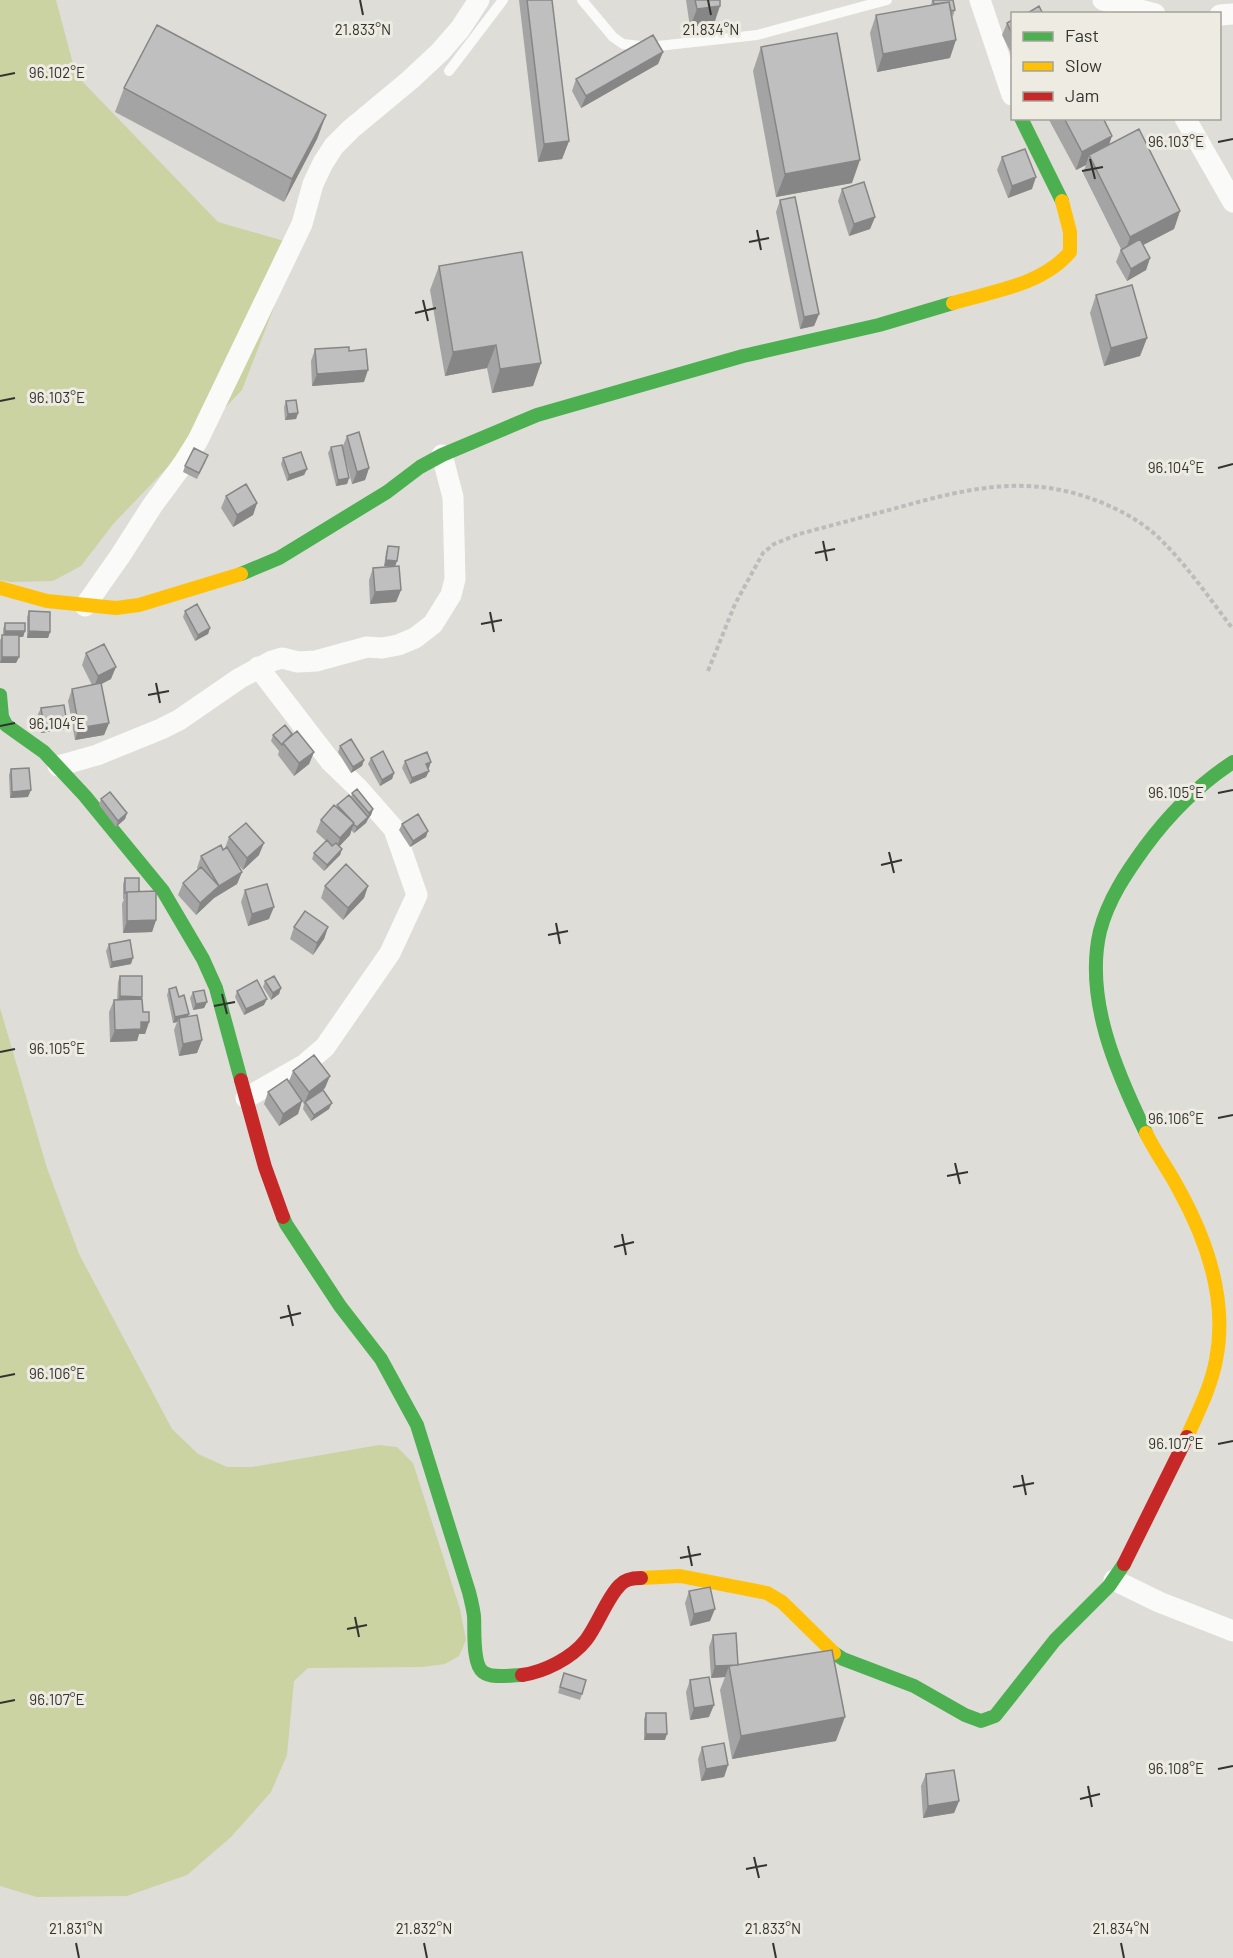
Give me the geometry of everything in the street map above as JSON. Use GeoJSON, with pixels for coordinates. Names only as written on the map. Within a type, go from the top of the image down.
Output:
{"type":"FeatureCollection","features":[{"type":"Feature","properties":{"kind":"street"},"geometry":{"type":"LineString","coordinates":[[86,606],[198,440],[302,224],[313,184],[334,146],[440,52],[460,29],[479,0]]}},
{"type":"Feature","properties":{"kind":"street"},"geometry":{"type":"LineString","coordinates":[[980,0],[1011,92]]}},
{"type":"Feature","properties":{"kind":"street"},"geometry":{"type":"LineString","coordinates":[[1103,0],[1145,12]]}},
{"type":"Feature","properties":{"kind":"street"},"geometry":{"type":"LineString","coordinates":[[0,588],[47,601],[116,608],[139,605],[237,576],[279,558],[387,492],[420,467],[442,455],[537,415],[743,356],[879,325],[1033,280],[1059,265],[1070,252],[1070,232],[1059,192],[1022,120]]}},
{"type":"Feature","properties":{"kind":"street"},"geometry":{"type":"LineString","coordinates":[[1186,120],[1233,202]]}},
{"type":"Feature","properties":{"kind":"street"},"geometry":{"type":"LineString","coordinates":[[58,766],[121,746],[179,720],[258,667],[282,658],[298,662],[316,661],[367,646],[382,648],[398,645],[415,638],[433,624],[452,595],[455,579],[453,496],[442,455]]}},
{"type":"Feature","properties":{"kind":"street"},"geometry":{"type":"LineString","coordinates":[[246,1098],[304,1065],[325,1047],[390,953],[417,895],[394,830],[357,787],[331,762],[258,667]]}},
{"type":"Feature","properties":{"kind":"street"},"geometry":{"type":"LineString","coordinates":[[0,695],[2,717],[6,725],[38,747],[58,766],[164,891],[216,988],[265,1167],[286,1224],[340,1306],[381,1359],[417,1425],[469,1592],[474,1614],[476,1655],[483,1672],[492,1675],[524,1675],[545,1669],[573,1652],[585,1641],[620,1584],[633,1578],[680,1576],[767,1593],[782,1602],[832,1652],[843,1659],[914,1686],[964,1715],[981,1721],[987,1721],[995,1716],[1064,1630],[1114,1580],[1132,1549],[1185,1441],[1211,1377],[1219,1345],[1224,1279],[1181,1193],[1157,1155],[1125,1089],[1103,1019],[1096,984],[1096,967],[1097,944],[1104,918],[1128,869],[1184,799],[1233,762]]}},
{"type":"Feature","properties":{"kind":"street"},"geometry":{"type":"LineString","coordinates":[[1114,1580],[1159,1602],[1233,1631]]}},
{"type":"Feature","properties":{"kind":"lane"},"geometry":{"type":"LineString","coordinates":[[449,71],[503,0]]}},
{"type":"Feature","properties":{"kind":"lane"},"geometry":{"type":"LineString","coordinates":[[582,0],[613,37],[622,44],[649,47],[757,34],[887,0]]}},
{"type":"Feature","properties":{"kind":"path"},"geometry":{"type":"LineString","coordinates":[[708,671],[735,604],[762,553],[774,544],[799,534],[957,491],[1007,485],[1042,486],[1083,495],[1135,519],[1158,537],[1189,571],[1233,629]]}},
{"type":"Feature","properties":{"kind":"green space"},"geometry":{"type":"Polygon","coordinates":[[[0,0],[56,0],[76,75],[218,222],[298,245],[242,390],[114,523],[81,566],[53,581],[0,580],[0,0]]]}},
{"type":"Feature","properties":{"kind":"green space"},"geometry":{"type":"Polygon","coordinates":[[[0,1008],[47,1168],[79,1254],[172,1429],[198,1454],[227,1467],[252,1467],[379,1445],[397,1447],[413,1463],[460,1609],[466,1640],[459,1656],[445,1664],[422,1667],[308,1668],[294,1681],[287,1755],[271,1792],[231,1837],[187,1875],[127,1896],[37,1897],[0,1886],[0,1008]]]}},
{"type":"Feature","properties":{"kind":"building"},"geometry":{"type":"Polygon","coordinates":[[[527,0],[552,0],[569,141],[544,144],[527,0]]]}},
{"type":"Feature","properties":{"kind":"building"},"geometry":{"type":"Polygon","coordinates":[[[695,0],[720,0],[720,6],[697,9],[695,0]]]}},
{"type":"Feature","properties":{"kind":"building"},"geometry":{"type":"Polygon","coordinates":[[[933,0],[953,0],[955,10],[951,11],[949,2],[934,4],[933,0]]]}},
{"type":"Feature","properties":{"kind":"building"},"geometry":{"type":"Polygon","coordinates":[[[949,2],[956,40],[883,54],[876,15],[949,2]]]}},
{"type":"Feature","properties":{"kind":"building"},"geometry":{"type":"Polygon","coordinates":[[[1039,6],[1042,12],[1029,12],[1039,6]]]}},
{"type":"Feature","properties":{"kind":"building"},"geometry":{"type":"Polygon","coordinates":[[[157,25],[326,115],[292,179],[124,88],[157,25]]]}},
{"type":"Feature","properties":{"kind":"building"},"geometry":{"type":"Polygon","coordinates":[[[837,33],[860,160],[785,174],[761,47],[837,33]]]}},
{"type":"Feature","properties":{"kind":"building"},"geometry":{"type":"Polygon","coordinates":[[[653,35],[663,52],[586,96],[576,79],[653,35]]]}},
{"type":"Feature","properties":{"kind":"building"},"geometry":{"type":"Polygon","coordinates":[[[1065,120],[1104,120],[1112,136],[1082,152],[1065,120]]]}},
{"type":"Feature","properties":{"kind":"building"},"geometry":{"type":"Polygon","coordinates":[[[1139,129],[1180,211],[1130,237],[1089,155],[1139,129]]]}},
{"type":"Feature","properties":{"kind":"building"},"geometry":{"type":"Polygon","coordinates":[[[1025,149],[1036,177],[1012,186],[1002,157],[1025,149]]]}},
{"type":"Feature","properties":{"kind":"building"},"geometry":{"type":"Polygon","coordinates":[[[864,182],[875,217],[854,224],[842,189],[864,182]]]}},
{"type":"Feature","properties":{"kind":"building"},"geometry":{"type":"Polygon","coordinates":[[[795,197],[819,314],[804,317],[780,200],[795,197]]]}},
{"type":"Feature","properties":{"kind":"building"},"geometry":{"type":"Polygon","coordinates":[[[1140,239],[1150,258],[1131,269],[1121,250],[1140,239]]]}},
{"type":"Feature","properties":{"kind":"building"},"geometry":{"type":"Polygon","coordinates":[[[522,252],[541,363],[500,369],[496,345],[453,352],[439,266],[522,252]]]}},
{"type":"Feature","properties":{"kind":"building"},"geometry":{"type":"Polygon","coordinates":[[[1132,285],[1147,338],[1111,348],[1096,295],[1132,285]]]}},
{"type":"Feature","properties":{"kind":"building"},"geometry":{"type":"Polygon","coordinates":[[[349,347],[349,351],[366,349],[368,370],[317,374],[315,349],[349,347]]]}},
{"type":"Feature","properties":{"kind":"building"},"geometry":{"type":"Polygon","coordinates":[[[296,400],[298,413],[288,414],[286,401],[296,400]]]}},
{"type":"Feature","properties":{"kind":"building"},"geometry":{"type":"Polygon","coordinates":[[[359,432],[369,468],[357,472],[347,436],[359,432]]]}},
{"type":"Feature","properties":{"kind":"building"},"geometry":{"type":"Polygon","coordinates":[[[342,445],[349,478],[338,480],[331,447],[342,445]]]}},
{"type":"Feature","properties":{"kind":"building"},"geometry":{"type":"Polygon","coordinates":[[[194,448],[208,455],[199,473],[185,466],[194,448]]]}},
{"type":"Feature","properties":{"kind":"building"},"geometry":{"type":"Polygon","coordinates":[[[301,452],[307,469],[289,475],[283,458],[301,452]]]}},
{"type":"Feature","properties":{"kind":"building"},"geometry":{"type":"Polygon","coordinates":[[[246,484],[257,503],[237,515],[226,496],[246,484]]]}},
{"type":"Feature","properties":{"kind":"building"},"geometry":{"type":"Polygon","coordinates":[[[388,546],[399,547],[397,561],[386,560],[388,546]]]}},
{"type":"Feature","properties":{"kind":"building"},"geometry":{"type":"Polygon","coordinates":[[[399,566],[401,590],[375,592],[373,568],[399,566]]]}},
{"type":"Feature","properties":{"kind":"building"},"geometry":{"type":"Polygon","coordinates":[[[197,604],[210,628],[198,635],[185,611],[197,604]]]}},
{"type":"Feature","properties":{"kind":"building"},"geometry":{"type":"Polygon","coordinates":[[[29,611],[50,612],[50,632],[29,631],[29,611]]]}},
{"type":"Feature","properties":{"kind":"building"},"geometry":{"type":"Polygon","coordinates":[[[5,623],[25,623],[25,631],[5,631],[5,623]]]}},
{"type":"Feature","properties":{"kind":"building"},"geometry":{"type":"Polygon","coordinates":[[[2,635],[19,635],[19,657],[2,657],[2,635]]]}},
{"type":"Feature","properties":{"kind":"building"},"geometry":{"type":"Polygon","coordinates":[[[104,644],[116,667],[98,676],[86,653],[104,644]]]}},
{"type":"Feature","properties":{"kind":"building"},"geometry":{"type":"Polygon","coordinates":[[[101,683],[109,723],[79,728],[72,689],[101,683]]]}},
{"type":"Feature","properties":{"kind":"building"},"geometry":{"type":"Polygon","coordinates":[[[64,705],[67,723],[44,727],[41,708],[64,705]]]}},
{"type":"Feature","properties":{"kind":"building"},"geometry":{"type":"Polygon","coordinates":[[[285,725],[292,734],[282,745],[273,735],[285,725]]]}},
{"type":"Feature","properties":{"kind":"building"},"geometry":{"type":"Polygon","coordinates":[[[297,731],[314,752],[299,763],[283,743],[297,731]]]}},
{"type":"Feature","properties":{"kind":"building"},"geometry":{"type":"Polygon","coordinates":[[[351,739],[364,760],[353,767],[340,746],[351,739]]]}},
{"type":"Feature","properties":{"kind":"building"},"geometry":{"type":"Polygon","coordinates":[[[383,751],[394,773],[382,780],[371,758],[383,751]]]}},
{"type":"Feature","properties":{"kind":"building"},"geometry":{"type":"Polygon","coordinates":[[[427,752],[431,762],[426,764],[429,771],[412,778],[405,761],[427,752]]]}},
{"type":"Feature","properties":{"kind":"building"},"geometry":{"type":"Polygon","coordinates":[[[29,768],[31,790],[12,792],[11,769],[29,768]]]}},
{"type":"Feature","properties":{"kind":"building"},"geometry":{"type":"Polygon","coordinates":[[[357,789],[373,809],[369,813],[352,793],[357,789]]]}},
{"type":"Feature","properties":{"kind":"building"},"geometry":{"type":"Polygon","coordinates":[[[110,792],[127,813],[118,821],[101,799],[110,792]]]}},
{"type":"Feature","properties":{"kind":"building"},"geometry":{"type":"Polygon","coordinates":[[[349,795],[368,817],[357,827],[337,805],[349,795]]]}},
{"type":"Feature","properties":{"kind":"building"},"geometry":{"type":"Polygon","coordinates":[[[334,805],[354,823],[340,838],[321,820],[334,805]]]}},
{"type":"Feature","properties":{"kind":"building"},"geometry":{"type":"Polygon","coordinates":[[[418,814],[428,831],[413,841],[402,824],[418,814]]]}},
{"type":"Feature","properties":{"kind":"building"},"geometry":{"type":"Polygon","coordinates":[[[246,823],[264,843],[247,858],[229,837],[246,823]]]}},
{"type":"Feature","properties":{"kind":"building"},"geometry":{"type":"Polygon","coordinates":[[[327,840],[332,846],[336,843],[342,849],[327,865],[314,853],[327,840]]]}},
{"type":"Feature","properties":{"kind":"building"},"geometry":{"type":"Polygon","coordinates":[[[221,845],[223,850],[227,847],[242,872],[219,886],[201,856],[221,845]]]}},
{"type":"Feature","properties":{"kind":"building"},"geometry":{"type":"Polygon","coordinates":[[[346,864],[368,886],[348,908],[325,886],[346,864]]]}},
{"type":"Feature","properties":{"kind":"building"},"geometry":{"type":"Polygon","coordinates":[[[201,867],[219,886],[200,903],[183,883],[201,867]]]}},
{"type":"Feature","properties":{"kind":"building"},"geometry":{"type":"Polygon","coordinates":[[[125,878],[139,878],[139,892],[125,893],[125,878]]]}},
{"type":"Feature","properties":{"kind":"building"},"geometry":{"type":"Polygon","coordinates":[[[267,884],[274,907],[252,914],[245,890],[267,884]]]}},
{"type":"Feature","properties":{"kind":"building"},"geometry":{"type":"Polygon","coordinates":[[[156,891],[156,920],[127,921],[127,892],[156,891]]]}},
{"type":"Feature","properties":{"kind":"building"},"geometry":{"type":"Polygon","coordinates":[[[305,911],[328,927],[317,943],[294,927],[305,911]]]}},
{"type":"Feature","properties":{"kind":"building"},"geometry":{"type":"Polygon","coordinates":[[[130,940],[133,958],[112,962],[109,944],[130,940]]]}},
{"type":"Feature","properties":{"kind":"building"},"geometry":{"type":"Polygon","coordinates":[[[120,976],[142,976],[142,997],[120,996],[120,976]]]}},
{"type":"Feature","properties":{"kind":"building"},"geometry":{"type":"Polygon","coordinates":[[[274,976],[281,988],[273,993],[265,981],[274,976]]]}},
{"type":"Feature","properties":{"kind":"building"},"geometry":{"type":"Polygon","coordinates":[[[257,980],[267,999],[246,1009],[237,991],[257,980]]]}},
{"type":"Feature","properties":{"kind":"building"},"geometry":{"type":"Polygon","coordinates":[[[176,987],[179,997],[184,995],[189,1014],[175,1017],[169,989],[176,987]]]}},
{"type":"Feature","properties":{"kind":"building"},"geometry":{"type":"Polygon","coordinates":[[[204,990],[207,1002],[196,1004],[193,992],[204,990]]]}},
{"type":"Feature","properties":{"kind":"building"},"geometry":{"type":"Polygon","coordinates":[[[142,999],[143,1012],[149,1012],[149,1022],[141,1022],[141,1029],[115,1030],[114,1000],[142,999]]]}},
{"type":"Feature","properties":{"kind":"building"},"geometry":{"type":"Polygon","coordinates":[[[197,1015],[202,1040],[183,1044],[179,1018],[197,1015]]]}},
{"type":"Feature","properties":{"kind":"building"},"geometry":{"type":"Polygon","coordinates":[[[314,1055],[330,1076],[309,1092],[293,1071],[314,1055]]]}},
{"type":"Feature","properties":{"kind":"building"},"geometry":{"type":"Polygon","coordinates":[[[287,1079],[302,1101],[283,1114],[268,1092],[287,1079]]]}},
{"type":"Feature","properties":{"kind":"building"},"geometry":{"type":"Polygon","coordinates":[[[323,1090],[332,1103],[314,1115],[305,1102],[323,1090]]]}},
{"type":"Feature","properties":{"kind":"building"},"geometry":{"type":"Polygon","coordinates":[[[710,1587],[715,1609],[694,1614],[689,1591],[710,1587]]]}},
{"type":"Feature","properties":{"kind":"building"},"geometry":{"type":"Polygon","coordinates":[[[736,1633],[738,1665],[715,1666],[713,1635],[736,1633]]]}},
{"type":"Feature","properties":{"kind":"building"},"geometry":{"type":"Polygon","coordinates":[[[832,1650],[845,1717],[741,1736],[729,1666],[832,1650]]]}},
{"type":"Feature","properties":{"kind":"building"},"geometry":{"type":"Polygon","coordinates":[[[564,1673],[586,1680],[582,1694],[560,1687],[564,1673]]]}},
{"type":"Feature","properties":{"kind":"building"},"geometry":{"type":"Polygon","coordinates":[[[709,1677],[714,1705],[694,1708],[690,1680],[709,1677]]]}},
{"type":"Feature","properties":{"kind":"building"},"geometry":{"type":"Polygon","coordinates":[[[646,1713],[666,1713],[667,1734],[646,1734],[646,1713]]]}},
{"type":"Feature","properties":{"kind":"building"},"geometry":{"type":"Polygon","coordinates":[[[724,1743],[728,1765],[706,1769],[702,1747],[724,1743]]]}},
{"type":"Feature","properties":{"kind":"building"},"geometry":{"type":"Polygon","coordinates":[[[954,1770],[959,1801],[928,1806],[926,1774],[954,1770]]]}},
{"type":"Feature","properties":{"kind":"traffic: fast"},"geometry":{"type":"LineString","coordinates":[[1022,120],[1062,201]]}},
{"type":"Feature","properties":{"kind":"traffic: fast"},"geometry":{"type":"LineString","coordinates":[[241,574],[279,558],[387,492],[420,467],[442,455],[537,415],[743,356],[879,325],[953,303]]}},
{"type":"Feature","properties":{"kind":"traffic: fast"},"geometry":{"type":"LineString","coordinates":[[0,695],[2,717],[6,725],[44,752],[85,796],[163,891],[203,959],[216,988],[241,1080]]}},
{"type":"Feature","properties":{"kind":"traffic: fast"},"geometry":{"type":"LineString","coordinates":[[1146,1133],[1114,1061],[1100,1009],[1096,983],[1096,957],[1100,931],[1118,887],[1155,835],[1196,790],[1233,762]]}},
{"type":"Feature","properties":{"kind":"traffic: fast"},"geometry":{"type":"LineString","coordinates":[[283,1217],[340,1306],[381,1359],[417,1425],[469,1592],[474,1616],[474,1637],[479,1668],[491,1675],[522,1675]]}},
{"type":"Feature","properties":{"kind":"traffic: fast"},"geometry":{"type":"LineString","coordinates":[[834,1653],[843,1659],[914,1686],[965,1715],[981,1721],[995,1716],[1055,1640],[1109,1586],[1124,1564]]}},
{"type":"Feature","properties":{"kind":"traffic: slow"},"geometry":{"type":"LineString","coordinates":[[953,303],[1016,285],[1046,272],[1059,263],[1070,252],[1070,232],[1062,201]]}},
{"type":"Feature","properties":{"kind":"traffic: slow"},"geometry":{"type":"LineString","coordinates":[[0,588],[47,601],[116,608],[139,605],[241,574]]}},
{"type":"Feature","properties":{"kind":"traffic: slow"},"geometry":{"type":"LineString","coordinates":[[1146,1133],[1198,1228],[1217,1293],[1219,1338],[1214,1370],[1208,1390],[1187,1437]]}},
{"type":"Feature","properties":{"kind":"traffic: slow"},"geometry":{"type":"LineString","coordinates":[[641,1578],[680,1576],[767,1593],[782,1602],[834,1653]]}},
{"type":"Feature","properties":{"kind":"traffic: jam"},"geometry":{"type":"LineString","coordinates":[[241,1080],[265,1167],[283,1217]]}},
{"type":"Feature","properties":{"kind":"traffic: jam"},"geometry":{"type":"LineString","coordinates":[[1124,1564],[1187,1437]]}},
{"type":"Feature","properties":{"kind":"traffic: jam"},"geometry":{"type":"LineString","coordinates":[[522,1675],[548,1667],[573,1653],[586,1640],[611,1596],[620,1585],[627,1580],[641,1578]]}}]}
